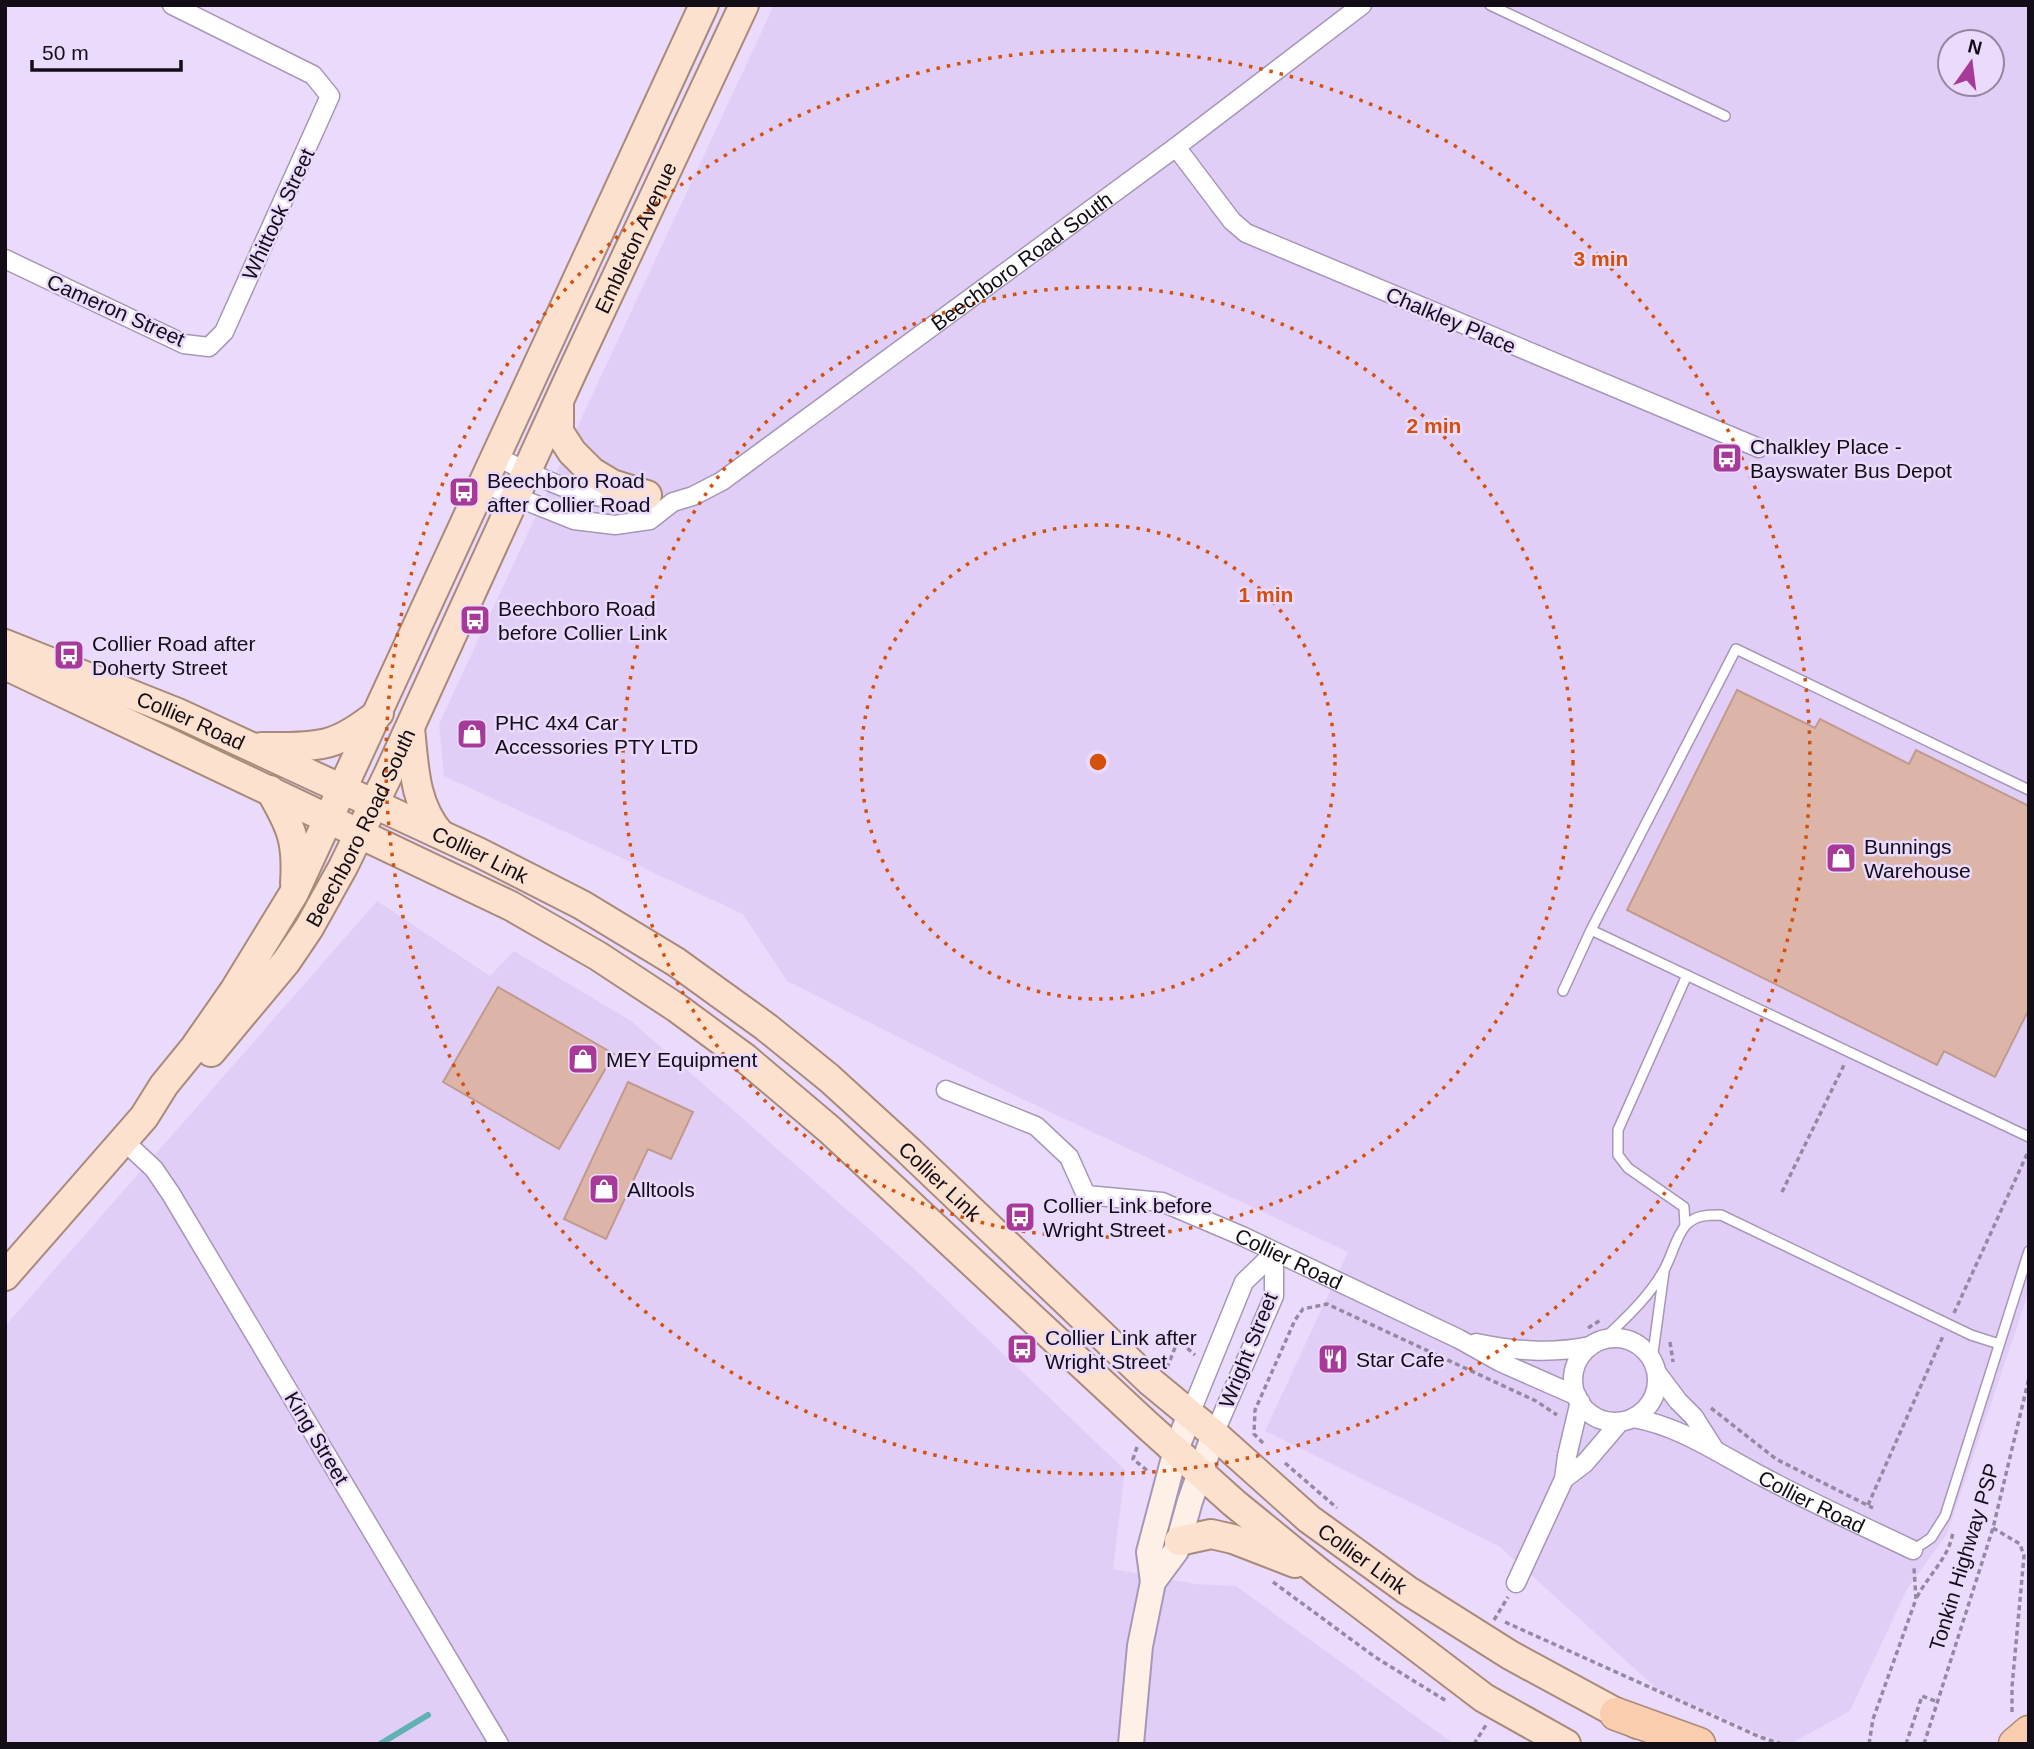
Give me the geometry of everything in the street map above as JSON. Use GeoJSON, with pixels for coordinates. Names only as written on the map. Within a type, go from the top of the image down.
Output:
{"type":"FeatureCollection","features":[{"type":"Feature","properties":{"kind":"highway"},"geometry":{"type":"LineString","coordinates":[[1616,1714],[1699,1744]]}},
{"type":"Feature","properties":{"kind":"main road","name":"Embleton Avenue"},"geometry":{"type":"LineString","coordinates":[[496,457],[704,5]]}},
{"type":"Feature","properties":{"kind":"main road","name":"Embleton Avenue"},"geometry":{"type":"LineString","coordinates":[[528,471],[744,5]]}},
{"type":"Feature","properties":{"kind":"main road"},"geometry":{"type":"LineString","coordinates":[[568,298],[598,272],[612,248],[619,245],[630,247]]}},
{"type":"Feature","properties":{"kind":"main road"},"geometry":{"type":"LineString","coordinates":[[559,402],[559,432],[572,452],[592,472],[612,484],[660,499]]}},
{"type":"Feature","properties":{"kind":"main road","name":"Beechboro Road South"},"geometry":{"type":"LineString","coordinates":[[5,1276],[144,1117],[164,1085],[234,991],[295,893],[496,457]]}},
{"type":"Feature","properties":{"kind":"main road","name":"Beechboro Road South"},"geometry":{"type":"LineString","coordinates":[[144,1117],[174,1093],[286,962],[329,894],[360,834],[528,471]]}},
{"type":"Feature","properties":{"kind":"main road","name":"Collier Road"},"geometry":{"type":"LineString","coordinates":[[5,643],[168,709],[374,804]]}},
{"type":"Feature","properties":{"kind":"main road","name":"Collier Road"},"geometry":{"type":"LineString","coordinates":[[5,665],[360,834]]}},
{"type":"Feature","properties":{"kind":"main road"},"geometry":{"type":"LineString","coordinates":[[251,747],[299,747],[328,743],[352,732],[379,713]]}},
{"type":"Feature","properties":{"kind":"main road"},"geometry":{"type":"LineString","coordinates":[[410,726],[417,790],[423,810],[440,834]]}},
{"type":"Feature","properties":{"kind":"main road"},"geometry":{"type":"LineString","coordinates":[[270,790],[292,834],[297,856],[295,893]]}},
{"type":"Feature","properties":{"kind":"main road","name":"Collier Link"},"geometry":{"type":"LineString","coordinates":[[374,804],[551,888],[629,932],[766,1027],[829,1078],[909,1151],[1151,1382],[1309,1519],[1407,1590],[1488,1622],[1510,1655],[1616,1714],[1679,1744]]}},
{"type":"Feature","properties":{"kind":"main road","name":"Collier Link"},"geometry":{"type":"LineString","coordinates":[[360,834],[555,929],[677,1007],[745,1058],[830,1130],[1135,1415],[1234,1503],[1321,1574],[1484,1698],[1566,1744]]}},
{"type":"Feature","properties":{"kind":"main road"},"geometry":{"type":"LineString","coordinates":[[1179,1541],[1211,1534],[1233,1539],[1321,1574]]}},
{"type":"Feature","properties":{"kind":"street","name":"Whittock Street"},"geometry":{"type":"LineString","coordinates":[[172,5],[313,75],[330,96],[223,332]]}},
{"type":"Feature","properties":{"kind":"street","name":"Beechboro Road South"},"geometry":{"type":"LineString","coordinates":[[496,457],[561,485],[605,498],[660,499],[693,496],[745,467],[1176,147],[1362,5]]}},
{"type":"Feature","properties":{"kind":"street","name":"Chalkley Place"},"geometry":{"type":"LineString","coordinates":[[1176,147],[1232,221],[1246,233],[1759,448]]}},
{"type":"Feature","properties":{"kind":"street","name":"Cameron Street"},"geometry":{"type":"LineString","coordinates":[[5,259],[184,344],[209,347],[223,332]]}},
{"type":"Feature","properties":{"kind":"street","name":"Beechboro Road South"},"geometry":{"type":"LineString","coordinates":[[484,484],[575,520],[615,525],[650,520],[660,499]]}},
{"type":"Feature","properties":{"kind":"street","name":"Collier Road"},"geometry":{"type":"LineString","coordinates":[[946,1090],[1036,1126],[1069,1157],[1086,1195],[1161,1202],[1459,1339],[1500,1363],[1578,1399]]}},
{"type":"Feature","properties":{"kind":"street","name":"King Street"},"geometry":{"type":"LineString","coordinates":[[124,1141],[154,1169],[171,1194],[499,1744]]}},
{"type":"Feature","properties":{"kind":"street","name":"Wright Street"},"geometry":{"type":"LineString","coordinates":[[1153,1582],[1176,1551],[1214,1434],[1274,1296],[1274,1253]]}},
{"type":"Feature","properties":{"kind":"street","name":"Wright Street"},"geometry":{"type":"LineString","coordinates":[[1131,1744],[1140,1646],[1153,1582],[1149,1552],[1176,1450],[1244,1282],[1274,1253]]}},
{"type":"Feature","properties":{"kind":"street"},"geometry":{"type":"LineString","coordinates":[[1564,1479],[1585,1463],[1626,1420],[1644,1411],[1653,1400],[1657,1387],[1655,1366],[1643,1349],[1631,1341],[1617,1338],[1592,1339],[1575,1368],[1573,1382],[1578,1399],[1594,1416],[1606,1421],[1626,1420]]}},
{"type":"Feature","properties":{"kind":"street","name":"Collier Road"},"geometry":{"type":"LineString","coordinates":[[1459,1339],[1513,1350],[1566,1351],[1592,1339]]}},
{"type":"Feature","properties":{"kind":"street","name":"Collier Road"},"geometry":{"type":"LineString","coordinates":[[1655,1366],[1713,1447]]}},
{"type":"Feature","properties":{"kind":"street"},"geometry":{"type":"LineString","coordinates":[[1517,1583],[1564,1479],[1578,1399]]}},
{"type":"Feature","properties":{"kind":"street","name":"Collier Road"},"geometry":{"type":"LineString","coordinates":[[1626,1420],[1656,1422],[1713,1447],[1767,1479],[1913,1550]]}},
{"type":"Feature","properties":{"kind":"lane"},"geometry":{"type":"LineString","coordinates":[[1490,5],[1725,116]]}},
{"type":"Feature","properties":{"kind":"lane"},"geometry":{"type":"LineString","coordinates":[[1563,991],[1591,930],[1736,649],[2029,790]]}},
{"type":"Feature","properties":{"kind":"lane"},"geometry":{"type":"LineString","coordinates":[[1591,930],[2029,1137]]}},
{"type":"Feature","properties":{"kind":"lane"},"geometry":{"type":"LineString","coordinates":[[1592,1339],[1632,1311],[1664,1270],[1685,1226],[1684,1207],[1628,1168],[1618,1155],[1618,1130],[1687,975]]}},
{"type":"Feature","properties":{"kind":"lane"},"geometry":{"type":"LineString","coordinates":[[1685,1226],[1701,1215],[1721,1215],[1971,1335],[1999,1344]]}},
{"type":"Feature","properties":{"kind":"lane"},"geometry":{"type":"LineString","coordinates":[[1913,1550],[1931,1538],[1945,1516],[2029,1251]]}},
{"type":"Feature","properties":{"kind":"lane"},"geometry":{"type":"LineString","coordinates":[[1655,1366],[1664,1270]]}},
{"type":"Feature","properties":{"kind":"path"},"geometry":{"type":"LineString","coordinates":[[1782,1192],[1847,1058]]}},
{"type":"Feature","properties":{"kind":"path"},"geometry":{"type":"LineString","coordinates":[[1269,1449],[1254,1434],[1255,1410],[1289,1332],[1303,1309],[1327,1304],[1536,1401],[1564,1420]]}},
{"type":"Feature","properties":{"kind":"path"},"geometry":{"type":"LineString","coordinates":[[1592,1339],[1610,1315]]}},
{"type":"Feature","properties":{"kind":"path"},"geometry":{"type":"LineString","coordinates":[[1670,1337],[1673,1363]]}},
{"type":"Feature","properties":{"kind":"path","name":"Tonkin Highway PSP"},"geometry":{"type":"LineString","coordinates":[[1924,1744],[1993,1528],[2029,1378]]}},
{"type":"Feature","properties":{"kind":"path"},"geometry":{"type":"LineString","coordinates":[[1711,1408],[1776,1459],[1878,1511]]}},
{"type":"Feature","properties":{"kind":"path"},"geometry":{"type":"LineString","coordinates":[[1279,1458],[1340,1510]]}},
{"type":"Feature","properties":{"kind":"path"},"geometry":{"type":"LineString","coordinates":[[1869,1744],[1873,1719],[1916,1599],[1926,1580],[1948,1553],[1954,1525],[1951,1498]]}},
{"type":"Feature","properties":{"kind":"path"},"geometry":{"type":"LineString","coordinates":[[1993,1528],[2020,1544],[2024,1556],[2012,1687],[2019,1731]]}},
{"type":"Feature","properties":{"kind":"path"},"geometry":{"type":"LineString","coordinates":[[1913,1550],[1916,1599]]}},
{"type":"Feature","properties":{"kind":"path"},"geometry":{"type":"LineString","coordinates":[[1268,1578],[1375,1657],[1451,1704]]}},
{"type":"Feature","properties":{"kind":"path"},"geometry":{"type":"LineString","coordinates":[[1517,1583],[1488,1622],[1782,1744]]}},
{"type":"Feature","properties":{"kind":"path"},"geometry":{"type":"LineString","coordinates":[[1906,1744],[1922,1696],[1936,1701]]}},
{"type":"Feature","properties":{"kind":"path"},"geometry":{"type":"LineString","coordinates":[[1474,1744],[1487,1723],[1497,1728]]}},
{"type":"Feature","properties":{"kind":"shaded area"},"geometry":{"type":"Polygon","coordinates":[[[774,5],[2029,5],[2029,1291],[1947,1534],[1907,1589],[1850,1711],[1790,1744],[1783,1744],[1656,1688],[1499,1546],[1265,1431],[1348,1252],[1018,1097],[787,981],[743,914],[444,776],[439,724],[774,5]]]}},
{"type":"Feature","properties":{"kind":"shaded area"},"geometry":{"type":"Polygon","coordinates":[[[377,901],[490,976],[514,951],[631,1021],[910,1265],[1125,1470],[1113,1569],[1196,1584],[1236,1586],[1454,1744],[5,1744],[5,1326],[377,901]]]}},
{"type":"Feature","properties":{"kind":"building","name":"Bunnings Warehouse"},"geometry":{"type":"Polygon","coordinates":[[[1737,690],[1815,728],[1820,719],[1909,764],[1916,750],[2029,806],[2029,1009],[1995,1077],[1944,1051],[1937,1065],[1627,910],[1737,690]]]}},
{"type":"Feature","properties":{"kind":"building"},"geometry":{"type":"Polygon","coordinates":[[[498,987],[614,1054],[559,1149],[443,1082],[498,987]]]}},
{"type":"Feature","properties":{"kind":"building","name":"Alltools"},"geometry":{"type":"Polygon","coordinates":[[[628,1082],[693,1112],[671,1159],[648,1149],[606,1239],[564,1219],[628,1082]]]}},
{"type":"Feature","properties":{"kind":"waterway"},"geometry":{"type":"LineString","coordinates":[[380,1744],[428,1715]]}},
{"type":"Feature","properties":{"kind":"place","name":"Chalkley Place - Bayswater Bus Depot"},"geometry":{"type":"Point","coordinates":[1727,458]}},
{"type":"Feature","properties":{"kind":"place","name":"Beechboro Road after Collier Road"},"geometry":{"type":"Point","coordinates":[464,492]}},
{"type":"Feature","properties":{"kind":"place","name":"Beechboro Road before Collier Link"},"geometry":{"type":"Point","coordinates":[475,620]}},
{"type":"Feature","properties":{"kind":"place","name":"Collier Road after Doherty Street"},"geometry":{"type":"Point","coordinates":[69,655]}},
{"type":"Feature","properties":{"kind":"place","name":"PHC 4x4 Car Accessories PTY LTD"},"geometry":{"type":"Point","coordinates":[472,734]}},
{"type":"Feature","properties":{"kind":"place","name":"Bunnings Warehouse"},"geometry":{"type":"Point","coordinates":[1841,858]}},
{"type":"Feature","properties":{"kind":"place","name":"MEY Equipment"},"geometry":{"type":"Point","coordinates":[583,1059]}},
{"type":"Feature","properties":{"kind":"place","name":"Alltools"},"geometry":{"type":"Point","coordinates":[604,1189]}},
{"type":"Feature","properties":{"kind":"place","name":"Collier Link before Wright Street"},"geometry":{"type":"Point","coordinates":[1020,1217]}},
{"type":"Feature","properties":{"kind":"place","name":"Collier Link after Wright Street"},"geometry":{"type":"Point","coordinates":[1022,1349]}},
{"type":"Feature","properties":{"kind":"place","name":"Star Cafe"},"geometry":{"type":"Point","coordinates":[1333,1359]}}]}
